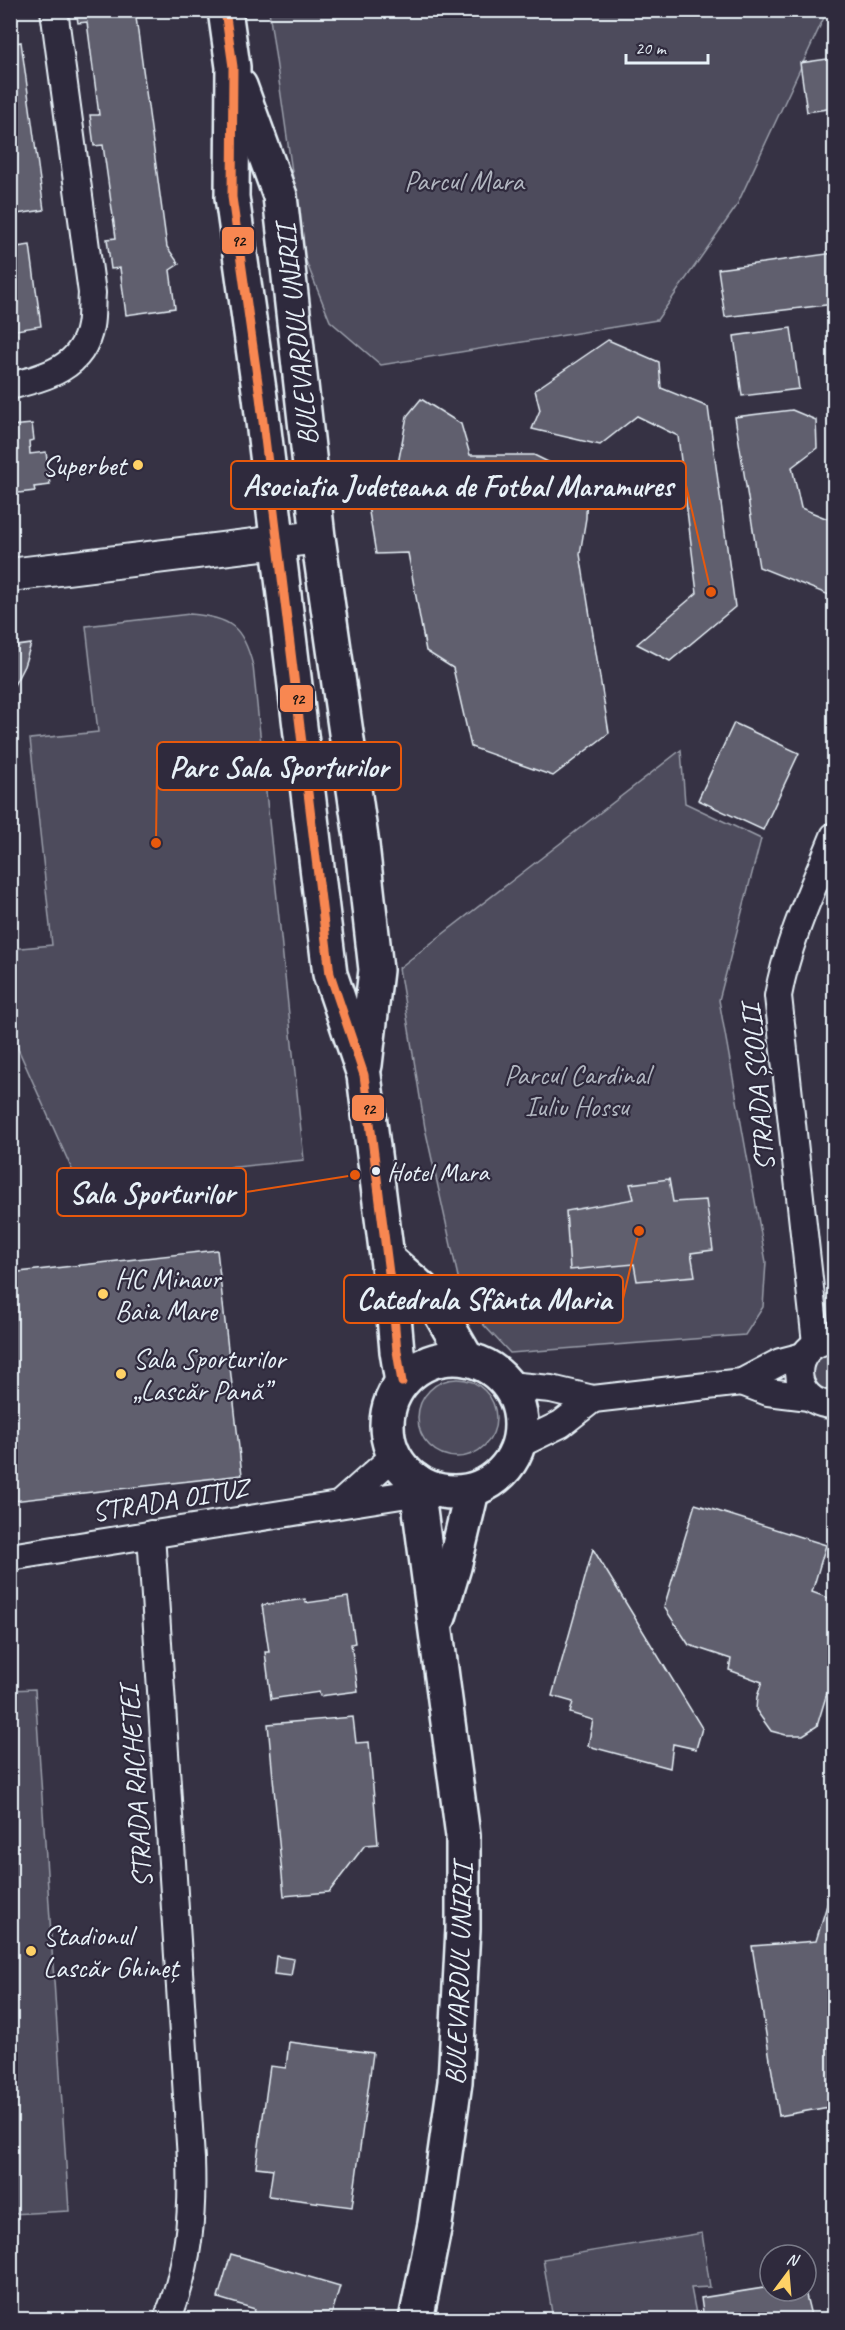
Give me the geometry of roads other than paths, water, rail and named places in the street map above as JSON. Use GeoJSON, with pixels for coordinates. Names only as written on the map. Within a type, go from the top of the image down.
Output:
{"type":"FeatureCollection","features":[{"type":"Feature","properties":{"kind":"main road","name":"BULEVARDUL UNIRII"},"geometry":{"type":"LineString","coordinates":[[225,10],[233,67],[232,197],[259,386],[330,974],[364,1075],[402,1382]]}},
{"type":"Feature","properties":{"kind":"main road","name":"BULEVARDUL UNIRII"},"geometry":{"type":"LineString","coordinates":[[233,67],[280,196],[318,537],[362,846],[376,970],[364,1075]]}},
{"type":"Feature","properties":{"kind":"main road"},"geometry":{"type":"LineString","coordinates":[[387,1259],[431,1297],[467,1359]]}},
{"type":"Feature","properties":{"kind":"main road"},"geometry":{"type":"LineString","coordinates":[[450,1358],[467,1359],[496,1373],[508,1385],[519,1408],[521,1420],[519,1444],[501,1474],[472,1491],[456,1493],[422,1487],[405,1472],[394,1456],[387,1437],[387,1418],[392,1399],[402,1382],[416,1370],[432,1362],[450,1358]]}},
{"type":"Feature","properties":{"kind":"main road","name":"BULEVARDUL UNIRII"},"geometry":{"type":"LineString","coordinates":[[416,2319],[429,2257],[455,2082],[462,1983],[463,1836],[436,1628],[422,1487]]}},
{"type":"Feature","properties":{"kind":"main road","name":"BULEVARDUL UNIRII"},"geometry":{"type":"LineString","coordinates":[[436,1628],[454,1568],[472,1491]]}},
{"type":"Feature","properties":{"kind":"street"},"geometry":{"type":"LineString","coordinates":[[10,386],[46,378],[78,357],[90,327],[92,293],[54,10]]}},
{"type":"Feature","properties":{"kind":"street"},"geometry":{"type":"LineString","coordinates":[[10,575],[318,537]]}},
{"type":"Feature","properties":{"kind":"street","name":"STRADA ȘCOLII"},"geometry":{"type":"LineString","coordinates":[[809,1396],[802,1388],[799,1377],[800,1366],[818,1346],[778,996],[799,922],[834,836]]}},
{"type":"Feature","properties":{"kind":"street"},"geometry":{"type":"LineString","coordinates":[[508,1385],[551,1389],[593,1399],[742,1382],[774,1364],[818,1346]]}},
{"type":"Feature","properties":{"kind":"street"},"geometry":{"type":"LineString","coordinates":[[742,1382],[768,1392],[809,1396],[827,1405],[834,1405]]}},
{"type":"Feature","properties":{"kind":"street"},"geometry":{"type":"LineString","coordinates":[[519,1444],[561,1424],[593,1399]]}},
{"type":"Feature","properties":{"kind":"street"},"geometry":{"type":"LineString","coordinates":[[340,1504],[394,1456]]}},
{"type":"Feature","properties":{"kind":"street","name":"STRADA OITUZ"},"geometry":{"type":"LineString","coordinates":[[10,1557],[340,1504],[422,1487]]}},
{"type":"Feature","properties":{"kind":"street","name":"STRADA RACHETEI"},"geometry":{"type":"LineString","coordinates":[[151,1534],[191,2159],[192,2207],[185,2264],[167,2319]]}},
{"type":"Feature","properties":{"kind":"place","name":"Superbet"},"geometry":{"type":"Point","coordinates":[138,465]}},
{"type":"Feature","properties":{"kind":"place","name":"Asociatia Judeteana de Fotbal Maramures"},"geometry":{"type":"Point","coordinates":[711,592]}},
{"type":"Feature","properties":{"kind":"place","name":"Parc Sala Sporturilor"},"geometry":{"type":"Point","coordinates":[156,843]}},
{"type":"Feature","properties":{"kind":"place","name":"Hotel Mara"},"geometry":{"type":"Point","coordinates":[376,1171]}},
{"type":"Feature","properties":{"kind":"place","name":"Sala Sporturilor"},"geometry":{"type":"Point","coordinates":[355,1175]}},
{"type":"Feature","properties":{"kind":"place","name":"Catedrala Sfânta Maria"},"geometry":{"type":"Point","coordinates":[639,1231]}},
{"type":"Feature","properties":{"kind":"place","name":"HC Minaur Baia Mare"},"geometry":{"type":"Point","coordinates":[103,1294]}},
{"type":"Feature","properties":{"kind":"place","name":"Sala Sporturilor „Lascăr Pană”"},"geometry":{"type":"Point","coordinates":[121,1374]}},
{"type":"Feature","properties":{"kind":"place","name":"Stadionul Lascăr Ghineț"},"geometry":{"type":"Point","coordinates":[31,1951]}},
{"type":"Feature","properties":{"kind":"park label","name":"Parcul Mara"},"geometry":{"type":"Point","coordinates":[464,180]}},
{"type":"Feature","properties":{"kind":"park label","name":"Parcul Cardinal Iuliu Hossu"},"geometry":{"type":"Point","coordinates":[577,1090]}}]}
